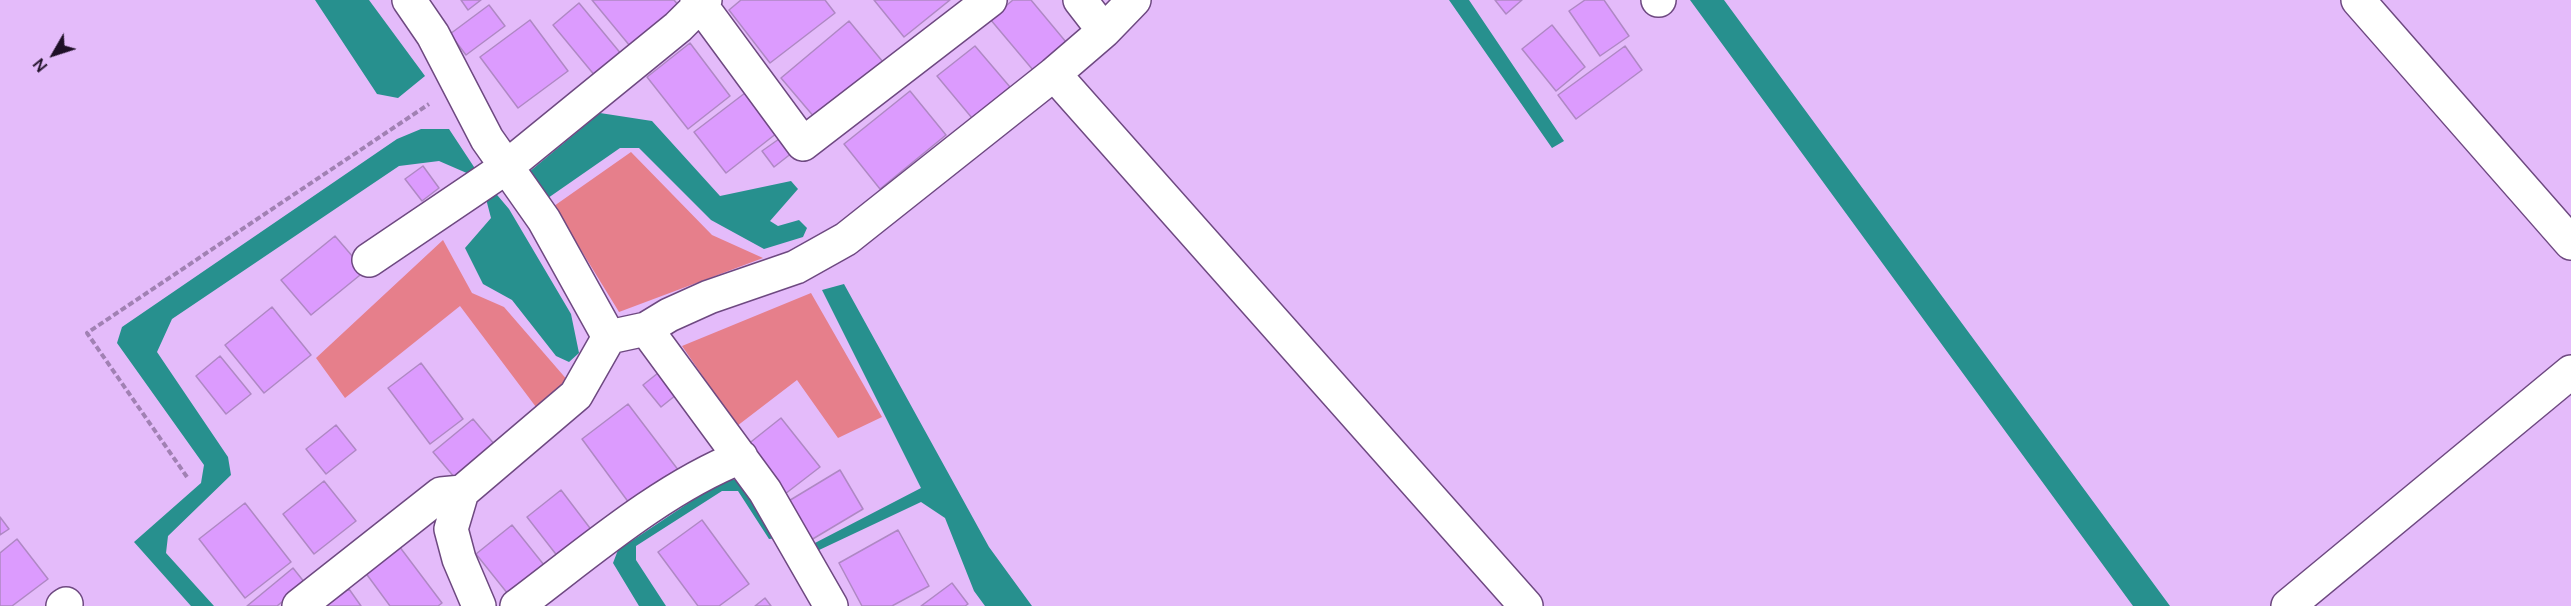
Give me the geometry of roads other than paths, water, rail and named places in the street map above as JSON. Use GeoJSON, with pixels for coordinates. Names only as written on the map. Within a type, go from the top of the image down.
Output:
{"type":"FeatureCollection","features":[{"type":"Feature","properties":{"kind":"street"},"geometry":{"type":"LineString","coordinates":[[409,0],[433,35],[460,83],[487,139],[505,168],[544,220],[609,337]]}},
{"type":"Feature","properties":{"kind":"street"},"geometry":{"type":"LineString","coordinates":[[369,260],[505,168],[678,27],[701,1],[803,144],[990,0]]}},
{"type":"Feature","properties":{"kind":"street"},"geometry":{"type":"LineString","coordinates":[[1080,0],[1104,31]]}},
{"type":"Feature","properties":{"kind":"street"},"geometry":{"type":"LineString","coordinates":[[479,606],[459,559],[451,529],[462,492],[576,395],[609,337],[646,329],[669,315],[709,297],[796,267],[846,239],[1054,74],[1104,31],[1134,0]]}},
{"type":"Feature","properties":{"kind":"street"},"geometry":{"type":"LineString","coordinates":[[2358,0],[2571,243]]}},
{"type":"Feature","properties":{"kind":"street"},"geometry":{"type":"LineString","coordinates":[[1054,74],[1526,606]]}},
{"type":"Feature","properties":{"kind":"street"},"geometry":{"type":"LineString","coordinates":[[646,329],[765,491],[831,606]]}},
{"type":"Feature","properties":{"kind":"street"},"geometry":{"type":"LineString","coordinates":[[2288,606],[2571,372]]}},
{"type":"Feature","properties":{"kind":"street"},"geometry":{"type":"LineString","coordinates":[[517,606],[616,531],[699,476],[741,457]]}},
{"type":"Feature","properties":{"kind":"street"},"geometry":{"type":"LineString","coordinates":[[299,606],[441,494],[462,492]]}}]}
